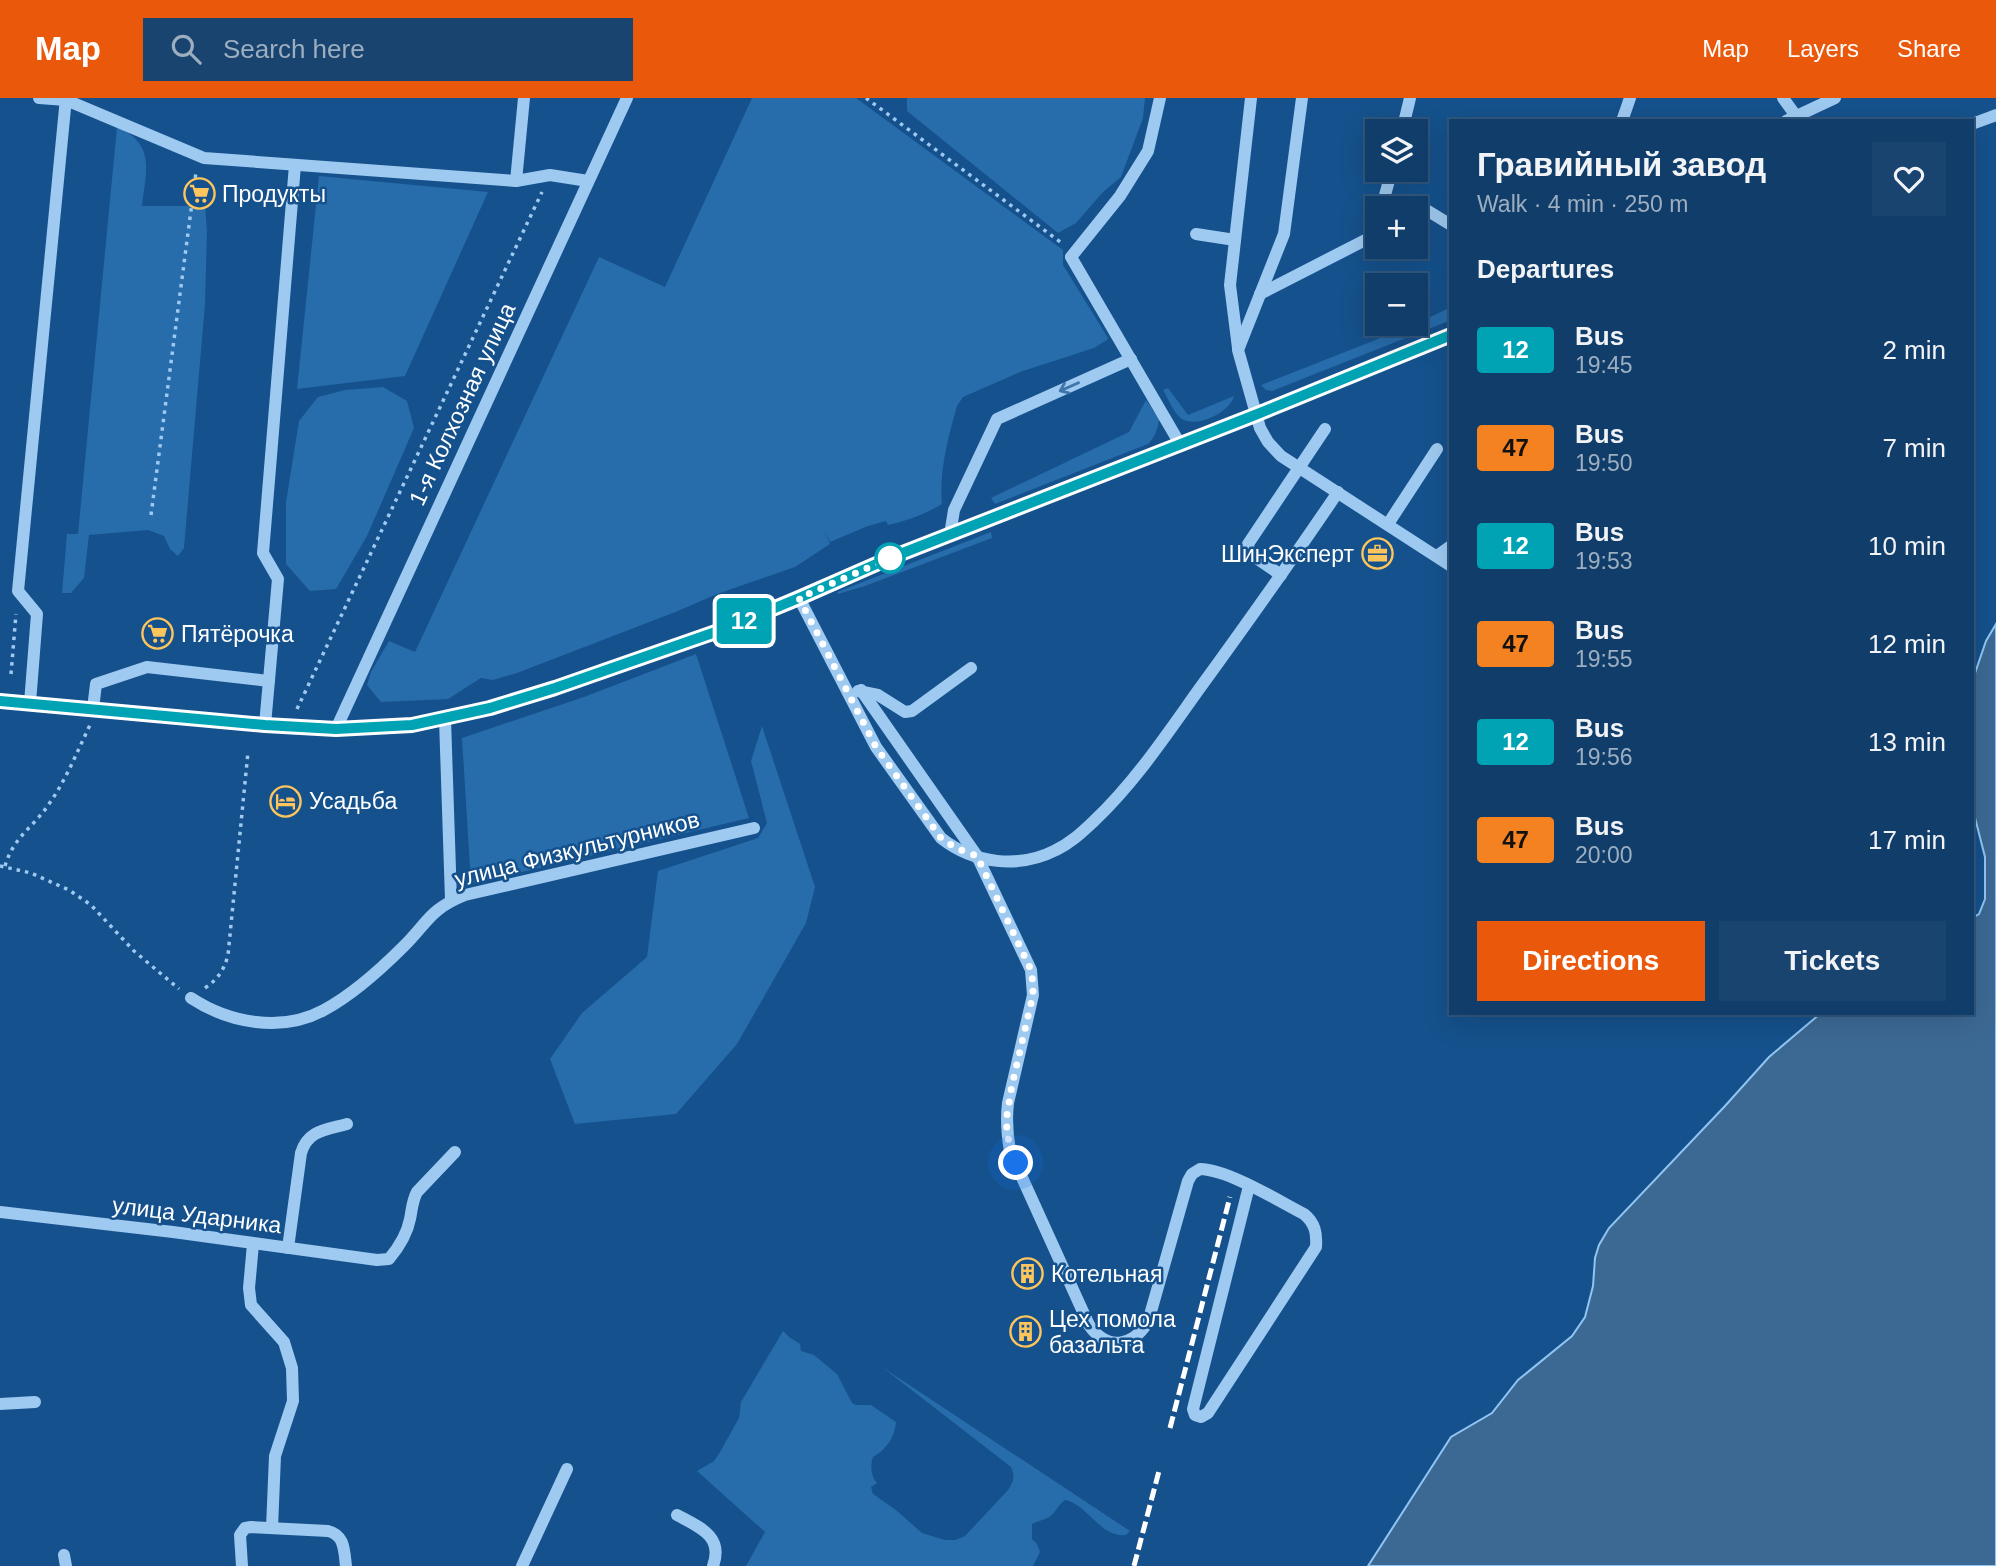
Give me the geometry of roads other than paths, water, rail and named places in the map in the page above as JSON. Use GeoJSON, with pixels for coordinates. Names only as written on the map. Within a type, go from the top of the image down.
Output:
{"type":"FeatureCollection","features":[{"type":"Feature","properties":{"kind":"street"},"geometry":{"type":"LineString","coordinates":[[39,98],[66,99],[204,158],[516,181],[550,175],[588,181]]}},
{"type":"Feature","properties":{"kind":"street"},"geometry":{"type":"LineString","coordinates":[[516,181],[524,98]]}},
{"type":"Feature","properties":{"kind":"street","name":"1-я Колхозная улица"},"geometry":{"type":"LineString","coordinates":[[336,729],[627,98]]}},
{"type":"Feature","properties":{"kind":"street"},"geometry":{"type":"LineString","coordinates":[[1160,98],[1147,151],[1120,195],[1071,257],[1180,444]]}},
{"type":"Feature","properties":{"kind":"street"},"geometry":{"type":"LineString","coordinates":[[1251,98],[1230,285],[1238,350],[1263,435],[1275,450],[1299,467],[1449,564]]}},
{"type":"Feature","properties":{"kind":"street"},"geometry":{"type":"LineString","coordinates":[[1238,350],[1283,234],[1302,98]]}},
{"type":"Feature","properties":{"kind":"street"},"geometry":{"type":"LineString","coordinates":[[1405,119],[1410,98]]}},
{"type":"Feature","properties":{"kind":"street"},"geometry":{"type":"LineString","coordinates":[[1623,119],[1630,98]]}},
{"type":"Feature","properties":{"kind":"street"},"geometry":{"type":"LineString","coordinates":[[1783,98],[1791,118],[1835,98]]}},
{"type":"Feature","properties":{"kind":"street"},"geometry":{"type":"LineString","coordinates":[[30,703],[37,614],[18,591],[66,99]]}},
{"type":"Feature","properties":{"kind":"street"},"geometry":{"type":"LineString","coordinates":[[1974,123],[1996,115]]}},
{"type":"Feature","properties":{"kind":"street"},"geometry":{"type":"LineString","coordinates":[[265,725],[278,579],[263,553],[295,165]]}},
{"type":"Feature","properties":{"kind":"street"},"geometry":{"type":"LineString","coordinates":[[1428,211],[1449,224]]}},
{"type":"Feature","properties":{"kind":"street"},"geometry":{"type":"LineString","coordinates":[[1196,234],[1235,240]]}},
{"type":"Feature","properties":{"kind":"street"},"geometry":{"type":"LineString","coordinates":[[1259,294],[1365,240]]}},
{"type":"Feature","properties":{"kind":"street"},"geometry":{"type":"LineString","coordinates":[[0,701],[336,729],[395,727],[445,719],[566,684],[727,628],[890,558],[1449,336]]}},
{"type":"Feature","properties":{"kind":"street"},"geometry":{"type":"LineString","coordinates":[[950,535],[954,510],[997,419],[1131,359]]}},
{"type":"Feature","properties":{"kind":"street"},"geometry":{"type":"LineString","coordinates":[[1281,575],[1249,553],[1248,544],[1325,429]]}},
{"type":"Feature","properties":{"kind":"street"},"geometry":{"type":"LineString","coordinates":[[1388,524],[1437,449]]}},
{"type":"Feature","properties":{"kind":"street"},"geometry":{"type":"LineString","coordinates":[[854,691],[876,747],[941,838],[956,848],[995,861],[1019,862],[1044,855],[1068,843],[1092,823],[1147,763],[1338,492]]}},
{"type":"Feature","properties":{"kind":"street"},"geometry":{"type":"LineString","coordinates":[[1437,556],[1449,547]]}},
{"type":"Feature","properties":{"kind":"street"},"geometry":{"type":"LineString","coordinates":[[799,598],[854,691],[977,856],[1031,970],[1033,995],[1008,1103],[1006,1121],[1010,1151],[1095,1333],[1112,1343],[1121,1343],[1139,1335],[1148,1322],[1188,1181],[1200,1168],[1222,1172],[1304,1214],[1312,1220],[1316,1247],[1208,1413],[1201,1417],[1195,1415],[1192,1409],[1249,1186]]}},
{"type":"Feature","properties":{"kind":"street"},"geometry":{"type":"LineString","coordinates":[[93,709],[96,684],[146,667],[269,681]]}},
{"type":"Feature","properties":{"kind":"street"},"geometry":{"type":"LineString","coordinates":[[854,691],[878,695],[898,709],[912,711],[971,668]]}},
{"type":"Feature","properties":{"kind":"street"},"geometry":{"type":"LineString","coordinates":[[445,719],[451,900]]}},
{"type":"Feature","properties":{"kind":"street","name":"улица Физкультурников"},"geometry":{"type":"LineString","coordinates":[[191,998],[215,1011],[255,1022],[273,1023],[315,1014],[335,1004],[388,962],[433,913],[451,900],[754,828]]}},
{"type":"Feature","properties":{"kind":"street"},"geometry":{"type":"LineString","coordinates":[[288,1248],[304,1143],[311,1136],[347,1124]]}},
{"type":"Feature","properties":{"kind":"street","name":"улица Ударника"},"geometry":{"type":"LineString","coordinates":[[0,1212],[377,1260],[389,1259],[407,1231],[416,1192],[455,1152]]}},
{"type":"Feature","properties":{"kind":"street"},"geometry":{"type":"LineString","coordinates":[[253,1244],[249,1288],[251,1305],[284,1342],[292,1368],[293,1401],[275,1456],[272,1528]]}},
{"type":"Feature","properties":{"kind":"street"},"geometry":{"type":"LineString","coordinates":[[0,1404],[35,1402]]}},
{"type":"Feature","properties":{"kind":"street"},"geometry":{"type":"LineString","coordinates":[[522,1566],[567,1469]]}},
{"type":"Feature","properties":{"kind":"street"},"geometry":{"type":"LineString","coordinates":[[677,1515],[701,1528],[713,1540],[716,1556],[713,1566]]}},
{"type":"Feature","properties":{"kind":"street"},"geometry":{"type":"LineString","coordinates":[[242,1566],[240,1535],[245,1528],[251,1527],[335,1533],[343,1545],[346,1566]]}},
{"type":"Feature","properties":{"kind":"railway"},"geometry":{"type":"LineString","coordinates":[[1170,1428],[1230,1197]]}},
{"type":"Feature","properties":{"kind":"railway"},"geometry":{"type":"LineString","coordinates":[[1134,1566],[1159,1471]]}},
{"type":"Feature","properties":{"kind":"place","name":"Продукты"},"geometry":{"type":"Point","coordinates":[199,194]}},
{"type":"Feature","properties":{"kind":"place","name":"ШинЭксперт"},"geometry":{"type":"Point","coordinates":[1377,554]}},
{"type":"Feature","properties":{"kind":"place","name":"Пятёрочка"},"geometry":{"type":"Point","coordinates":[158,634]}},
{"type":"Feature","properties":{"kind":"place","name":"Усадьба"},"geometry":{"type":"Point","coordinates":[286,801]}},
{"type":"Feature","properties":{"kind":"place","name":"Котельная"},"geometry":{"type":"Point","coordinates":[1028,1274]}},
{"type":"Feature","properties":{"kind":"place","name":"Цех помола базальта"},"geometry":{"type":"Point","coordinates":[1026,1332]}}]}
